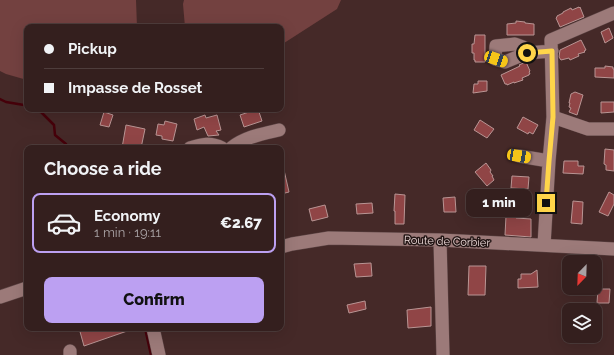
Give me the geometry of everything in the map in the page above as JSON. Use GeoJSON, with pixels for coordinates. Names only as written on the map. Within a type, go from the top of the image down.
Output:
{"type":"FeatureCollection","features":[{"type":"Feature","properties":{"kind":"street"},"geometry":{"type":"LineString","coordinates":[[544,245],[553,117],[551,40],[614,13]]}},
{"type":"Feature","properties":{"kind":"street"},"geometry":{"type":"LineString","coordinates":[[527,53],[552,51]]}},
{"type":"Feature","properties":{"kind":"street"},"geometry":{"type":"LineString","coordinates":[[553,117],[588,129],[614,129]]}},
{"type":"Feature","properties":{"kind":"street"},"geometry":{"type":"LineString","coordinates":[[236,145],[252,137],[279,130]]}},
{"type":"Feature","properties":{"kind":"street"},"geometry":{"type":"LineString","coordinates":[[204,145],[215,145]]}},
{"type":"Feature","properties":{"kind":"street"},"geometry":{"type":"LineString","coordinates":[[519,156],[549,161]]}},
{"type":"Feature","properties":{"kind":"street","name":"Route de Corbier"},"geometry":{"type":"LineString","coordinates":[[284,246],[328,238],[440,240],[614,249]]}},
{"type":"Feature","properties":{"kind":"street"},"geometry":{"type":"LineString","coordinates":[[440,240],[443,355]]}},
{"type":"Feature","properties":{"kind":"street"},"geometry":{"type":"LineString","coordinates":[[0,297],[24,289]]}},
{"type":"Feature","properties":{"kind":"street"},"geometry":{"type":"LineString","coordinates":[[154,331],[160,355]]}},
{"type":"Feature","properties":{"kind":"shaded area"},"geometry":{"type":"Polygon","coordinates":[[[0,0],[136,0],[137,24],[24,24],[24,79],[0,71],[0,0]]]}},
{"type":"Feature","properties":{"kind":"shaded area"},"geometry":{"type":"Polygon","coordinates":[[[184,0],[341,0],[337,9],[284,43],[284,24],[185,24],[184,0]]]}},
{"type":"Feature","properties":{"kind":"building"},"geometry":{"type":"Polygon","coordinates":[[[579,7],[584,17],[560,27],[556,18],[557,16],[571,8],[572,10],[579,7]]]}},
{"type":"Feature","properties":{"kind":"building"},"geometry":{"type":"Polygon","coordinates":[[[516,21],[534,24],[534,35],[507,35],[507,24],[516,23],[516,21]]]}},
{"type":"Feature","properties":{"kind":"building"},"geometry":{"type":"Polygon","coordinates":[[[609,28],[613,38],[605,43],[601,32],[609,28]]]}},
{"type":"Feature","properties":{"kind":"building"},"geometry":{"type":"Polygon","coordinates":[[[475,35],[485,35],[485,62],[475,62],[474,60],[472,44],[474,44],[475,35]]]}},
{"type":"Feature","properties":{"kind":"building"},"geometry":{"type":"Polygon","coordinates":[[[581,40],[586,50],[584,51],[585,52],[578,54],[579,56],[570,60],[569,58],[561,60],[559,57],[560,50],[581,40]]]}},
{"type":"Feature","properties":{"kind":"building"},"geometry":{"type":"Polygon","coordinates":[[[526,62],[530,74],[522,78],[523,80],[507,85],[505,84],[501,75],[526,62]]]}},
{"type":"Feature","properties":{"kind":"building"},"geometry":{"type":"Polygon","coordinates":[[[605,66],[613,67],[614,78],[595,77],[595,68],[605,68],[605,66]]]}},
{"type":"Feature","properties":{"kind":"building"},"geometry":{"type":"Polygon","coordinates":[[[478,81],[487,81],[487,91],[473,93],[474,84],[478,84],[478,81]]]}},
{"type":"Feature","properties":{"kind":"building"},"geometry":{"type":"Polygon","coordinates":[[[575,92],[583,95],[577,115],[569,112],[571,108],[569,107],[569,103],[571,94],[575,92]]]}},
{"type":"Feature","properties":{"kind":"building"},"geometry":{"type":"Polygon","coordinates":[[[601,102],[614,102],[614,112],[601,113],[601,102]]]}},
{"type":"Feature","properties":{"kind":"building"},"geometry":{"type":"Polygon","coordinates":[[[104,112],[113,115],[109,127],[100,125],[104,112]]]}},
{"type":"Feature","properties":{"kind":"building"},"geometry":{"type":"Polygon","coordinates":[[[249,112],[259,112],[262,121],[244,127],[240,115],[249,112]]]}},
{"type":"Feature","properties":{"kind":"building"},"geometry":{"type":"Polygon","coordinates":[[[205,115],[206,118],[217,115],[221,130],[216,131],[219,135],[208,136],[204,127],[197,130],[194,119],[205,115]]]}},
{"type":"Feature","properties":{"kind":"building"},"geometry":{"type":"Polygon","coordinates":[[[523,117],[538,125],[533,134],[529,132],[528,134],[517,128],[523,117]]]}},
{"type":"Feature","properties":{"kind":"building"},"geometry":{"type":"Polygon","coordinates":[[[480,120],[494,129],[487,138],[474,130],[480,120]]]}},
{"type":"Feature","properties":{"kind":"building"},"geometry":{"type":"Polygon","coordinates":[[[165,121],[177,124],[173,141],[162,139],[162,136],[156,135],[158,124],[164,125],[165,121]]]}},
{"type":"Feature","properties":{"kind":"building"},"geometry":{"type":"Polygon","coordinates":[[[126,125],[145,129],[142,145],[123,145],[126,125]]]}},
{"type":"Feature","properties":{"kind":"building"},"geometry":{"type":"Polygon","coordinates":[[[605,149],[614,150],[614,171],[606,170],[606,165],[604,164],[605,149]]]}},
{"type":"Feature","properties":{"kind":"building"},"geometry":{"type":"Polygon","coordinates":[[[564,161],[578,161],[578,166],[584,166],[583,174],[563,173],[564,161]]]}},
{"type":"Feature","properties":{"kind":"building"},"geometry":{"type":"Polygon","coordinates":[[[486,163],[491,170],[490,172],[494,180],[487,186],[475,172],[486,163]]]}},
{"type":"Feature","properties":{"kind":"building"},"geometry":{"type":"Polygon","coordinates":[[[284,170],[289,192],[284,193],[284,170]]]}},
{"type":"Feature","properties":{"kind":"building"},"geometry":{"type":"Polygon","coordinates":[[[512,176],[529,177],[528,189],[511,188],[512,176]]]}},
{"type":"Feature","properties":{"kind":"building"},"geometry":{"type":"Polygon","coordinates":[[[609,192],[614,195],[614,204],[608,216],[599,212],[609,192]]]}},
{"type":"Feature","properties":{"kind":"building"},"geometry":{"type":"Polygon","coordinates":[[[395,194],[405,195],[404,224],[395,224],[395,194]]]}},
{"type":"Feature","properties":{"kind":"building"},"geometry":{"type":"Polygon","coordinates":[[[455,197],[456,212],[444,212],[443,198],[455,197]]]}},
{"type":"Feature","properties":{"kind":"building"},"geometry":{"type":"Polygon","coordinates":[[[506,198],[519,201],[516,218],[531,219],[531,237],[505,235],[506,216],[503,216],[506,198]]]}},
{"type":"Feature","properties":{"kind":"building"},"geometry":{"type":"Polygon","coordinates":[[[573,201],[583,202],[582,224],[571,223],[573,201]]]}},
{"type":"Feature","properties":{"kind":"building"},"geometry":{"type":"Polygon","coordinates":[[[372,203],[373,213],[357,214],[356,204],[372,203]]]}},
{"type":"Feature","properties":{"kind":"building"},"geometry":{"type":"Polygon","coordinates":[[[325,205],[328,217],[312,221],[309,209],[325,205]]]}},
{"type":"Feature","properties":{"kind":"building"},"geometry":{"type":"Polygon","coordinates":[[[371,263],[372,276],[356,277],[354,264],[371,263]]]}},
{"type":"Feature","properties":{"kind":"building"},"geometry":{"type":"Polygon","coordinates":[[[469,266],[486,266],[485,295],[468,295],[469,266]]]}},
{"type":"Feature","properties":{"kind":"building"},"geometry":{"type":"Polygon","coordinates":[[[537,270],[538,287],[518,288],[518,279],[521,279],[521,274],[531,274],[537,270]]]}},
{"type":"Feature","properties":{"kind":"building"},"geometry":{"type":"Polygon","coordinates":[[[602,289],[610,289],[609,303],[597,303],[598,295],[602,295],[602,289]]]}},
{"type":"Feature","properties":{"kind":"building"},"geometry":{"type":"Polygon","coordinates":[[[365,301],[366,309],[349,313],[347,305],[365,301]]]}},
{"type":"Feature","properties":{"kind":"building"},"geometry":{"type":"Polygon","coordinates":[[[431,307],[431,326],[408,328],[407,310],[431,307]]]}},
{"type":"Feature","properties":{"kind":"building"},"geometry":{"type":"Polygon","coordinates":[[[80,331],[127,331],[84,346],[80,331]]]}},
{"type":"Feature","properties":{"kind":"waterway"},"geometry":{"type":"LineString","coordinates":[[0,99],[6,102],[24,105]]}},
{"type":"Feature","properties":{"kind":"waterway"},"geometry":{"type":"LineString","coordinates":[[41,112],[54,125],[55,135],[66,145]]}},
{"type":"Feature","properties":{"kind":"waterway"},"geometry":{"type":"LineString","coordinates":[[146,331],[151,355]]}},
{"type":"Feature","properties":{"kind":"route"},"geometry":{"type":"LineString","coordinates":[[527,53],[552,51],[553,117],[546,203]]}}]}
